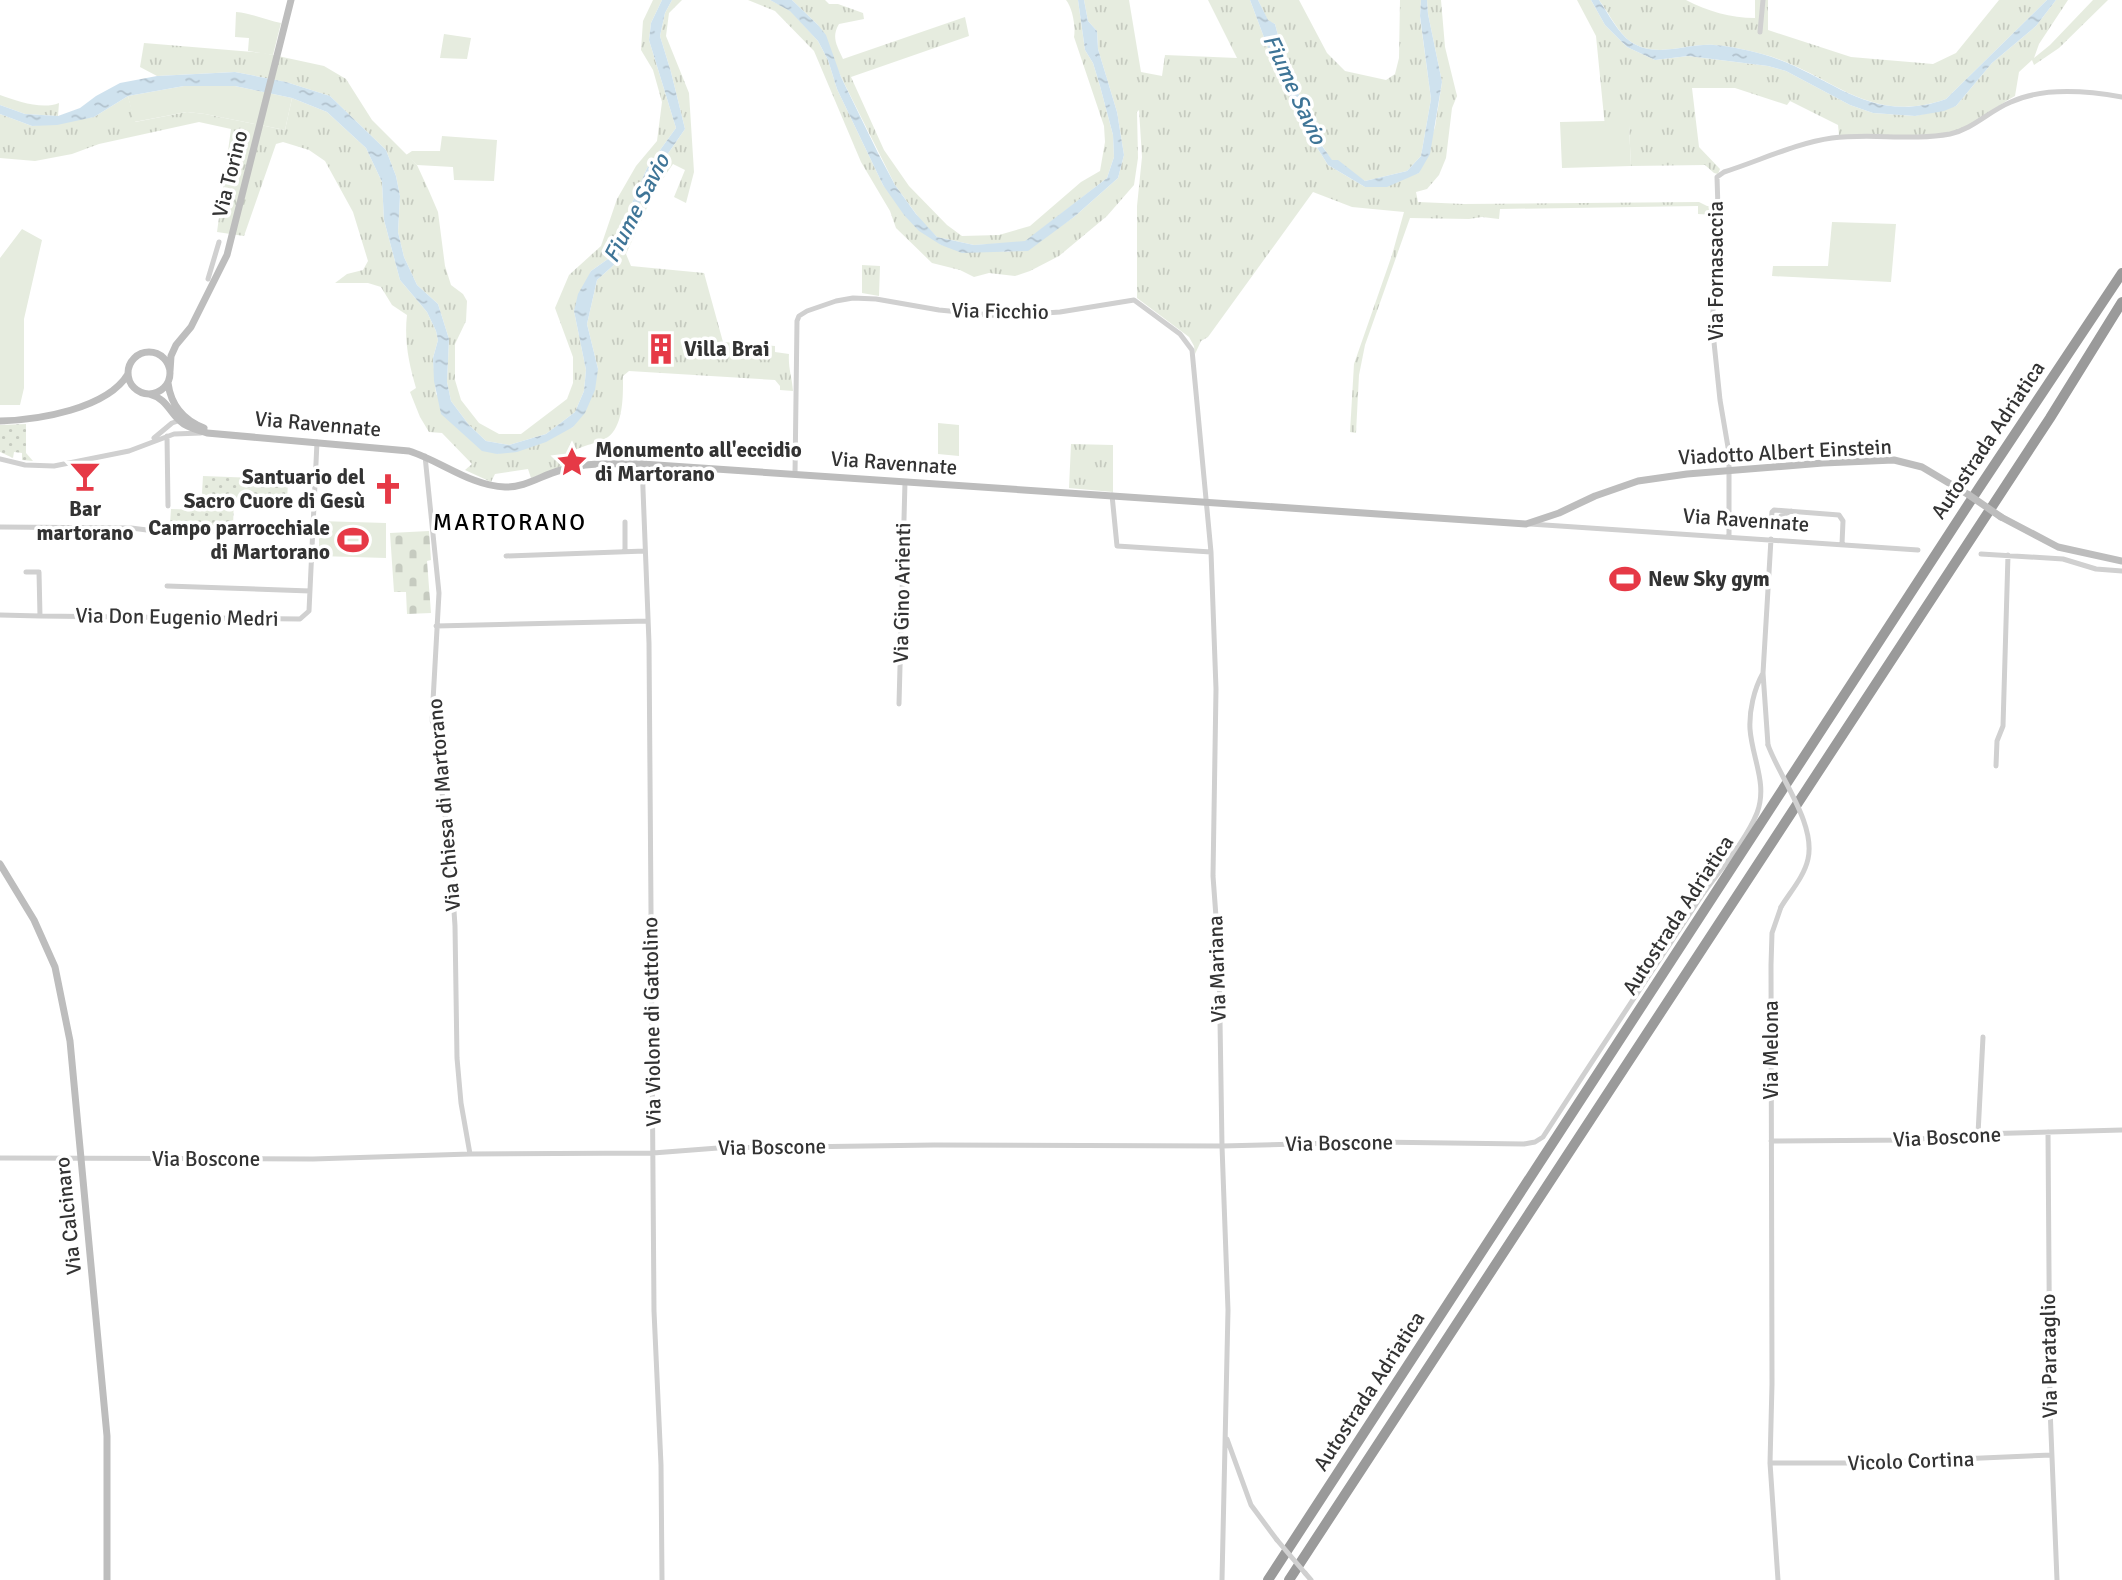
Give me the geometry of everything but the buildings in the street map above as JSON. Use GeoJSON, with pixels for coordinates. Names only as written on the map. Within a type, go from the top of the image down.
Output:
{"type":"FeatureCollection","features":[{"type":"Feature","properties":{"kind":"highway","name":"Autostrada Adriatica"},"geometry":{"type":"LineString","coordinates":[[1268,1580],[1979,488],[2122,273]]}},
{"type":"Feature","properties":{"kind":"highway","name":"Autostrada Adriatica"},"geometry":{"type":"LineString","coordinates":[[1289,1580],[2050,418],[2122,302]]}},
{"type":"Feature","properties":{"kind":"main road","name":"Via Torino"},"geometry":{"type":"LineString","coordinates":[[170,371],[176,345],[191,327],[227,255],[291,0]]}},
{"type":"Feature","properties":{"kind":"main road"},"geometry":{"type":"LineString","coordinates":[[0,421],[57,414],[82,406],[120,386],[134,359],[143,353],[154,353],[176,345]]}},
{"type":"Feature","properties":{"kind":"main road"},"geometry":{"type":"LineString","coordinates":[[154,353],[165,359],[170,371],[168,382],[173,402],[182,419]]}},
{"type":"Feature","properties":{"kind":"main road"},"geometry":{"type":"LineString","coordinates":[[128,374],[129,381],[139,392]]}},
{"type":"Feature","properties":{"kind":"main road"},"geometry":{"type":"LineString","coordinates":[[149,394],[161,391],[168,382]]}},
{"type":"Feature","properties":{"kind":"main road"},"geometry":{"type":"LineString","coordinates":[[110,393],[131,390],[149,394],[163,400],[182,419]]}},
{"type":"Feature","properties":{"kind":"main road","name":"Via Ravennate"},"geometry":{"type":"LineString","coordinates":[[182,419],[194,429],[207,433],[385,447],[425,456],[486,485],[507,487],[594,463],[642,464],[1526,524],[1559,513]]}},
{"type":"Feature","properties":{"kind":"main road","name":"Via Ravennate"},"geometry":{"type":"LineString","coordinates":[[182,419],[229,434]]}},
{"type":"Feature","properties":{"kind":"main road","name":"Viadotto Albert Einstein"},"geometry":{"type":"LineString","coordinates":[[1559,513],[1595,495],[1638,481],[1687,474],[1894,460],[1922,467],[2001,517],[2058,547],[2122,561]]}},
{"type":"Feature","properties":{"kind":"main road","name":"Via Calcinaro"},"geometry":{"type":"LineString","coordinates":[[0,864],[34,920],[55,967],[70,1041],[107,1436],[107,1580]]}},
{"type":"Feature","properties":{"kind":"street"},"geometry":{"type":"LineString","coordinates":[[1760,32],[1763,0]]}},
{"type":"Feature","properties":{"kind":"street","name":"Via Fornasaccia"},"geometry":{"type":"LineString","coordinates":[[1729,536],[1730,472],[1712,323],[1718,240],[1717,177],[1724,172],[1829,139],[1953,134],[2020,98],[2068,92],[2122,97]]}},
{"type":"Feature","properties":{"kind":"street"},"geometry":{"type":"LineString","coordinates":[[208,279],[219,242]]}},
{"type":"Feature","properties":{"kind":"street"},"geometry":{"type":"LineString","coordinates":[[214,261],[218,272]]}},
{"type":"Feature","properties":{"kind":"street","name":"Via Ficchio"},"geometry":{"type":"LineString","coordinates":[[794,474],[796,331],[797,321],[803,313],[853,298],[1001,316],[1059,312],[1134,300],[1180,334],[1192,349],[1207,502]]}},
{"type":"Feature","properties":{"kind":"street","name":"Via Ravennate"},"geometry":{"type":"LineString","coordinates":[[167,426],[172,411]]}},
{"type":"Feature","properties":{"kind":"street"},"geometry":{"type":"LineString","coordinates":[[168,506],[170,435],[182,419]]}},
{"type":"Feature","properties":{"kind":"street","name":"Via Ravennate"},"geometry":{"type":"LineString","coordinates":[[151,441],[167,426],[182,419]]}},
{"type":"Feature","properties":{"kind":"street","name":"Via Ravennate"},"geometry":{"type":"LineString","coordinates":[[0,459],[24,465],[54,466],[129,451],[170,435],[207,433]]}},
{"type":"Feature","properties":{"kind":"street","name":"Via Don Eugenio Medri"},"geometry":{"type":"LineString","coordinates":[[0,615],[300,619],[309,611],[317,442]]}},
{"type":"Feature","properties":{"kind":"street","name":"Via Chiesa di Martorano"},"geometry":{"type":"LineString","coordinates":[[425,456],[439,593],[432,719],[450,851],[455,926],[457,1058],[470,1154]]}},
{"type":"Feature","properties":{"kind":"street","name":"Via Violone di Gattolino"},"geometry":{"type":"LineString","coordinates":[[642,464],[648,621],[654,1311],[661,1465],[662,1580]]}},
{"type":"Feature","properties":{"kind":"street","name":"Via Gino Arienti"},"geometry":{"type":"LineString","coordinates":[[900,704],[905,482]]}},
{"type":"Feature","properties":{"kind":"street"},"geometry":{"type":"LineString","coordinates":[[1112,495],[1117,546],[1211,552]]}},
{"type":"Feature","properties":{"kind":"street","name":"Via Mariana"},"geometry":{"type":"LineString","coordinates":[[1207,502],[1216,689],[1213,876],[1219,958],[1228,1310],[1222,1580]]}},
{"type":"Feature","properties":{"kind":"street"},"geometry":{"type":"LineString","coordinates":[[1791,511],[1839,515],[1843,521],[1842,544]]}},
{"type":"Feature","properties":{"kind":"street"},"geometry":{"type":"LineString","coordinates":[[1559,513],[1563,521],[1573,527]]}},
{"type":"Feature","properties":{"kind":"street"},"geometry":{"type":"LineString","coordinates":[[625,522],[625,551]]}},
{"type":"Feature","properties":{"kind":"street","name":"Via Ravennate"},"geometry":{"type":"LineString","coordinates":[[1526,524],[1918,550]]}},
{"type":"Feature","properties":{"kind":"street"},"geometry":{"type":"LineString","coordinates":[[0,527],[131,527],[163,531],[312,533]]}},
{"type":"Feature","properties":{"kind":"street","name":"Via Melona"},"geometry":{"type":"LineString","coordinates":[[1771,539],[1763,673],[1768,745],[1805,824],[1809,843],[1808,858],[1781,907],[1772,933],[1770,1463],[1778,1580]]}},
{"type":"Feature","properties":{"kind":"street"},"geometry":{"type":"LineString","coordinates":[[506,556],[645,551]]}},
{"type":"Feature","properties":{"kind":"street"},"geometry":{"type":"LineString","coordinates":[[1981,554],[2063,559],[2096,569],[2122,571]]}},
{"type":"Feature","properties":{"kind":"street"},"geometry":{"type":"LineString","coordinates":[[1996,766],[1997,741],[2003,726],[2008,555]]}},
{"type":"Feature","properties":{"kind":"street"},"geometry":{"type":"LineString","coordinates":[[26,572],[39,572],[40,615]]}},
{"type":"Feature","properties":{"kind":"street"},"geometry":{"type":"LineString","coordinates":[[167,586],[310,591]]}},
{"type":"Feature","properties":{"kind":"street"},"geometry":{"type":"LineString","coordinates":[[436,626],[648,621]]}},
{"type":"Feature","properties":{"kind":"street","name":"Via Boscone"},"geometry":{"type":"LineString","coordinates":[[0,1158],[313,1159],[470,1154],[653,1153],[793,1146],[1222,1146],[1535,1142],[1543,1137],[1757,813],[1761,793],[1759,769],[1750,729],[1755,687],[1763,673]]}},
{"type":"Feature","properties":{"kind":"street"},"geometry":{"type":"LineString","coordinates":[[1978,1135],[1983,1037]]}},
{"type":"Feature","properties":{"kind":"street","name":"Via Boscone"},"geometry":{"type":"LineString","coordinates":[[1771,1140],[1909,1140],[2122,1130]]}},
{"type":"Feature","properties":{"kind":"street","name":"Via Parataglio"},"geometry":{"type":"LineString","coordinates":[[2048,1132],[2048,1311],[2057,1580]]}},
{"type":"Feature","properties":{"kind":"street","name":"Via Mariana"},"geometry":{"type":"LineString","coordinates":[[1226,1436],[1251,1505],[1277,1541],[1311,1580]]}},
{"type":"Feature","properties":{"kind":"street","name":"Vicolo Cortina"},"geometry":{"type":"LineString","coordinates":[[1770,1463],[1867,1463],[2052,1455]]}},
{"type":"Feature","properties":{"kind":"green space"},"geometry":{"type":"Polygon","coordinates":[[[653,0],[662,0],[651,23],[649,40],[676,128],[647,168],[608,259],[591,271],[574,311],[586,370],[584,391],[575,412],[546,434],[509,445],[486,441],[469,425],[451,401],[447,382],[449,339],[438,304],[417,285],[404,257],[398,232],[400,196],[386,150],[330,96],[286,82],[235,72],[157,76],[140,67],[144,43],[264,53],[324,66],[346,79],[372,120],[417,165],[438,212],[445,266],[451,285],[463,294],[467,301],[466,321],[455,344],[455,380],[461,400],[479,423],[499,434],[521,434],[567,399],[573,383],[573,357],[555,308],[569,275],[601,246],[617,199],[636,166],[657,141],[662,102],[653,70],[641,50],[643,21],[653,0]]]}},
{"type":"Feature","properties":{"kind":"green space"},"geometry":{"type":"Polygon","coordinates":[[[672,0],[682,0],[669,13],[666,36],[689,93],[694,172],[686,203],[674,197],[685,170],[673,164],[655,190],[626,254],[631,266],[704,273],[723,342],[775,346],[775,352],[789,354],[793,391],[780,390],[775,380],[629,371],[623,376],[622,409],[613,432],[605,439],[571,452],[574,463],[531,478],[528,469],[495,474],[491,482],[465,470],[472,464],[442,433],[429,432],[410,392],[416,388],[408,352],[407,315],[392,305],[381,287],[368,283],[335,283],[347,274],[363,270],[368,261],[353,212],[325,161],[309,150],[283,142],[276,144],[244,236],[217,232],[231,129],[199,122],[35,161],[0,158],[0,114],[32,126],[94,117],[128,96],[135,122],[187,112],[285,130],[292,98],[327,112],[366,148],[382,182],[384,220],[400,280],[427,312],[436,331],[438,340],[433,358],[436,394],[497,454],[573,427],[598,369],[587,324],[597,280],[616,263],[649,181],[685,129],[660,36],[665,13],[672,0]]]}},
{"type":"Feature","properties":{"kind":"green space"},"geometry":{"type":"Polygon","coordinates":[[[748,0],[770,0],[790,10],[818,41],[828,60],[837,89],[883,185],[941,245],[1009,252],[1052,232],[1074,217],[1118,178],[1124,155],[1117,112],[1098,49],[1097,31],[1088,21],[1084,0],[1129,0],[1141,72],[1162,76],[1165,55],[1237,58],[1208,0],[1250,0],[1271,56],[1304,127],[1328,165],[1365,187],[1419,173],[1435,127],[1442,82],[1427,0],[1441,0],[1445,47],[1457,96],[1452,108],[1446,158],[1439,175],[1427,189],[1416,192],[1418,202],[1699,202],[1715,206],[1716,215],[1698,214],[1698,206],[1500,209],[1499,219],[1410,218],[1365,345],[1359,375],[1356,433],[1350,432],[1354,364],[1404,212],[1352,207],[1313,192],[1208,337],[1201,341],[1195,354],[1189,337],[1137,298],[1137,206],[1142,157],[1139,110],[1138,158],[1134,185],[1107,216],[1059,256],[1030,271],[1015,276],[989,273],[974,277],[960,270],[932,263],[896,228],[890,211],[861,162],[814,51],[775,11],[748,0]]]}},
{"type":"Feature","properties":{"kind":"green space"},"geometry":{"type":"Polygon","coordinates":[[[792,0],[825,0],[829,4],[838,4],[863,13],[864,19],[839,24],[835,33],[843,59],[965,17],[969,36],[851,77],[884,150],[909,186],[947,225],[962,236],[999,235],[1030,226],[1081,182],[1100,171],[1105,142],[1104,126],[1074,37],[1073,17],[1066,0],[1078,0],[1085,50],[1093,63],[1113,135],[1114,157],[1107,178],[1025,242],[974,245],[937,237],[922,222],[895,185],[818,25],[792,0]]]}},
{"type":"Feature","properties":{"kind":"green space"},"geometry":{"type":"Polygon","coordinates":[[[1258,0],[1299,0],[1327,53],[1345,71],[1386,80],[1395,74],[1399,58],[1400,0],[1421,0],[1420,17],[1431,99],[1421,156],[1407,171],[1365,181],[1332,161],[1320,142],[1322,137],[1294,82],[1275,24],[1268,21],[1258,0]]]}},
{"type":"Feature","properties":{"kind":"green space"},"geometry":{"type":"Polygon","coordinates":[[[1577,0],[1591,0],[1605,25],[1627,47],[1655,60],[1688,56],[1768,66],[1786,71],[1850,105],[1873,113],[1915,116],[1956,106],[1992,63],[2036,26],[2056,0],[2068,0],[2039,44],[2034,58],[2093,0],[2108,0],[2059,48],[2034,65],[2032,60],[2019,72],[2015,96],[1966,127],[1947,133],[1917,136],[1839,135],[1838,125],[1790,101],[1787,105],[1735,88],[1692,88],[1699,147],[1720,169],[1718,174],[1705,165],[1631,166],[1629,126],[1605,127],[1596,36],[1577,0]]]}},
{"type":"Feature","properties":{"kind":"green space"},"geometry":{"type":"Polygon","coordinates":[[[1599,0],[1686,0],[1719,13],[1755,18],[1755,0],[1768,0],[1768,30],[1851,57],[1933,64],[1956,53],[1999,0],[2047,0],[1946,99],[1918,106],[1893,106],[1871,102],[1786,62],[1750,51],[1714,45],[1662,50],[1641,47],[1622,33],[1599,0]]]}},
{"type":"Feature","properties":{"kind":"green space"},"geometry":{"type":"Polygon","coordinates":[[[236,12],[281,23],[273,55],[248,51],[249,38],[235,37],[236,12]]]}},
{"type":"Feature","properties":{"kind":"green space"},"geometry":{"type":"Polygon","coordinates":[[[444,34],[471,38],[467,59],[440,58],[444,34]]]}},
{"type":"Feature","properties":{"kind":"green space"},"geometry":{"type":"Polygon","coordinates":[[[184,86],[235,86],[292,98],[285,130],[187,112],[134,122],[128,96],[184,86]]]}},
{"type":"Feature","properties":{"kind":"green space"},"geometry":{"type":"Polygon","coordinates":[[[0,95],[37,105],[59,103],[58,116],[25,114],[0,105],[0,95]]]}},
{"type":"Feature","properties":{"kind":"green space"},"geometry":{"type":"Polygon","coordinates":[[[1605,121],[1606,126],[1629,126],[1631,166],[1562,168],[1560,122],[1605,121]]]}},
{"type":"Feature","properties":{"kind":"green space"},"geometry":{"type":"Polygon","coordinates":[[[442,136],[497,140],[494,181],[454,180],[453,167],[417,165],[406,155],[412,151],[440,151],[442,136]]]}},
{"type":"Feature","properties":{"kind":"green space"},"geometry":{"type":"Polygon","coordinates":[[[1832,222],[1896,224],[1891,282],[1772,276],[1773,266],[1828,266],[1832,222]]]}},
{"type":"Feature","properties":{"kind":"green space"},"geometry":{"type":"Polygon","coordinates":[[[22,229],[42,240],[24,319],[24,388],[20,405],[0,405],[0,258],[22,229]]]}},
{"type":"Feature","properties":{"kind":"green space"},"geometry":{"type":"Polygon","coordinates":[[[862,265],[880,266],[879,296],[862,293],[862,265]]]}},
{"type":"Feature","properties":{"kind":"green space"},"geometry":{"type":"Polygon","coordinates":[[[938,423],[959,425],[959,456],[938,454],[938,423]]]}},
{"type":"Feature","properties":{"kind":"green space"},"geometry":{"type":"Polygon","coordinates":[[[26,424],[26,453],[33,461],[22,460],[22,453],[14,452],[13,458],[0,452],[0,425],[26,424]]]}},
{"type":"Feature","properties":{"kind":"green space"},"geometry":{"type":"Polygon","coordinates":[[[1071,444],[1113,445],[1113,492],[1069,488],[1071,444]]]}},
{"type":"Feature","properties":{"kind":"green space"},"geometry":{"type":"Polygon","coordinates":[[[203,476],[285,479],[288,481],[287,501],[234,498],[233,527],[170,524],[171,509],[201,510],[203,476]]]}},
{"type":"Feature","properties":{"kind":"green space","name":"Campo parrocchiale di Martorano"},"geometry":{"type":"Polygon","coordinates":[[[319,521],[386,523],[386,558],[319,556],[319,521]]]}},
{"type":"Feature","properties":{"kind":"green space"},"geometry":{"type":"Polygon","coordinates":[[[429,531],[431,560],[427,561],[431,613],[407,614],[406,592],[394,592],[390,533],[429,531]]]}},
{"type":"Feature","properties":{"kind":"water","name":"Fiume Savio"},"geometry":{"type":"Polygon","coordinates":[[[662,0],[672,0],[665,13],[660,36],[685,129],[649,181],[616,263],[597,280],[587,324],[598,369],[595,390],[585,413],[573,427],[546,442],[517,452],[497,454],[482,451],[441,414],[434,381],[433,358],[438,340],[436,331],[427,312],[400,280],[384,220],[382,182],[366,148],[327,112],[292,98],[235,86],[184,86],[128,96],[94,117],[57,125],[32,126],[0,114],[0,105],[25,114],[58,116],[80,108],[120,83],[157,76],[235,72],[286,82],[330,96],[386,150],[400,196],[398,232],[404,257],[417,285],[438,304],[449,339],[447,382],[451,401],[469,425],[486,441],[509,445],[546,434],[575,412],[584,391],[586,370],[574,311],[578,294],[591,271],[608,259],[647,168],[676,128],[649,40],[651,23],[662,0]]]}},
{"type":"Feature","properties":{"kind":"water"},"geometry":{"type":"Polygon","coordinates":[[[770,0],[792,0],[826,35],[841,77],[878,153],[895,185],[916,214],[937,237],[974,245],[1025,241],[1107,178],[1114,157],[1113,135],[1093,63],[1085,50],[1078,0],[1084,0],[1088,21],[1097,31],[1098,49],[1117,112],[1124,155],[1118,178],[1074,217],[1028,251],[962,253],[941,245],[919,231],[883,185],[837,89],[828,60],[818,41],[790,11],[770,0]]]}},
{"type":"Feature","properties":{"kind":"water","name":"Fiume Savio"},"geometry":{"type":"Polygon","coordinates":[[[1250,0],[1258,0],[1268,20],[1275,24],[1294,82],[1322,137],[1320,143],[1332,160],[1338,160],[1365,181],[1407,171],[1421,156],[1431,99],[1420,16],[1421,0],[1427,0],[1442,82],[1430,154],[1419,173],[1387,187],[1365,187],[1328,165],[1304,127],[1271,56],[1250,0]]]}},
{"type":"Feature","properties":{"kind":"water"},"geometry":{"type":"Polygon","coordinates":[[[1591,0],[1599,0],[1622,33],[1641,47],[1662,50],[1704,45],[1732,47],[1786,62],[1871,102],[1918,106],[1946,99],[2047,0],[2056,0],[2036,26],[1992,63],[1956,106],[1915,116],[1873,113],[1850,105],[1786,71],[1768,66],[1688,56],[1655,60],[1627,47],[1605,25],[1591,0]]]}},
{"type":"Feature","properties":{"kind":"place","name":"Villa Brai"},"geometry":{"type":"Point","coordinates":[661,349]}},
{"type":"Feature","properties":{"kind":"place","name":"Monumento all'eccidio di Martorano"},"geometry":{"type":"Point","coordinates":[572,462]}},
{"type":"Feature","properties":{"kind":"place","name":"Bar martorano"},"geometry":{"type":"Point","coordinates":[85,476]}},
{"type":"Feature","properties":{"kind":"place","name":"Santuario del Sacro Cuore di Gesù"},"geometry":{"type":"Point","coordinates":[388,489]}},
{"type":"Feature","properties":{"kind":"place","name":"Campo parrocchiale di Martorano"},"geometry":{"type":"Point","coordinates":[353,540]}},
{"type":"Feature","properties":{"kind":"place","name":"New Sky gym"},"geometry":{"type":"Point","coordinates":[1625,579]}},
{"type":"Feature","properties":{"kind":"district","name":"MARTORANO"},"geometry":{"type":"Point","coordinates":[510,522]}}]}
